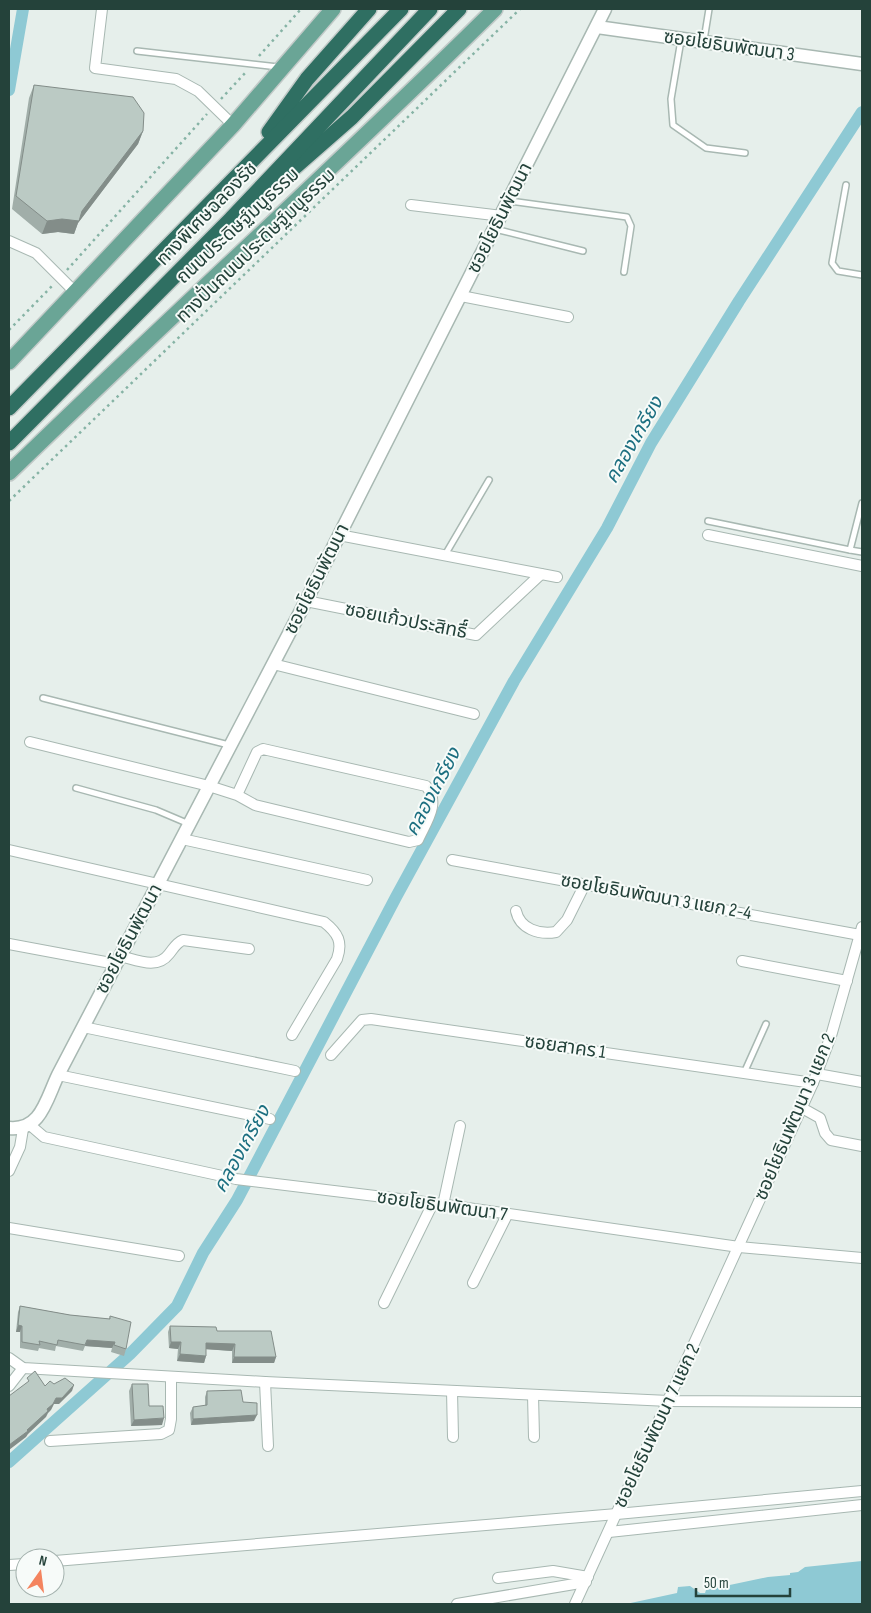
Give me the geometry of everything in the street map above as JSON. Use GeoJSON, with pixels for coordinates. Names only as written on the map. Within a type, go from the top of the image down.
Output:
{"type":"FeatureCollection","features":[{"type":"Feature","properties":{"kind":"highway"},"geometry":{"type":"LineString","coordinates":[[245,166],[307,79],[369,9]]}},
{"type":"Feature","properties":{"kind":"highway","name":"ทางพิเศษฉลองรัช"},"geometry":{"type":"LineString","coordinates":[[9,408],[401,9]]}},
{"type":"Feature","properties":{"kind":"highway","name":"ทางพิเศษฉลองรัช"},"geometry":{"type":"LineString","coordinates":[[9,443],[231,219],[430,9]]}},
{"type":"Feature","properties":{"kind":"highway"},"geometry":{"type":"LineString","coordinates":[[231,219],[325,142],[459,9]]}},
{"type":"Feature","properties":{"kind":"main road"},"geometry":{"type":"LineString","coordinates":[[9,362],[233,125],[333,9]]}},
{"type":"Feature","properties":{"kind":"main road","name":"ถนนประดิษฐ์มนูธรรม"},"geometry":{"type":"LineString","coordinates":[[9,473],[141,344],[305,191],[495,9]]}},
{"type":"Feature","properties":{"kind":"street"},"geometry":{"type":"LineString","coordinates":[[102,9],[95,68],[176,79],[198,91],[215,105],[233,125]]}},
{"type":"Feature","properties":{"kind":"street","name":"ซอยโยธินพัฒนา"},"geometry":{"type":"LineString","coordinates":[[26,1127],[41,1111],[58,1075],[306,601],[605,9]]}},
{"type":"Feature","properties":{"kind":"street","name":"ซอยโยธินพัฒนา 3"},"geometry":{"type":"LineString","coordinates":[[597,27],[862,64]]}},
{"type":"Feature","properties":{"kind":"street"},"geometry":{"type":"LineString","coordinates":[[411,205],[502,216]]}},
{"type":"Feature","properties":{"kind":"street"},"geometry":{"type":"LineString","coordinates":[[9,240],[36,253],[75,292]]}},
{"type":"Feature","properties":{"kind":"street"},"geometry":{"type":"LineString","coordinates":[[461,296],[568,317]]}},
{"type":"Feature","properties":{"kind":"street"},"geometry":{"type":"LineString","coordinates":[[339,535],[557,577]]}},
{"type":"Feature","properties":{"kind":"street"},"geometry":{"type":"LineString","coordinates":[[708,535],[862,566]]}},
{"type":"Feature","properties":{"kind":"street","name":"ซอยแก้วประสิทธื์"},"geometry":{"type":"LineString","coordinates":[[306,601],[476,635],[541,574]]}},
{"type":"Feature","properties":{"kind":"street"},"geometry":{"type":"LineString","coordinates":[[273,664],[474,714]]}},
{"type":"Feature","properties":{"kind":"street"},"geometry":{"type":"LineString","coordinates":[[30,742],[209,786],[237,795],[255,805],[408,842],[418,840],[434,803],[433,795],[426,786],[263,749],[257,752],[237,795]]}},
{"type":"Feature","properties":{"kind":"street"},"geometry":{"type":"LineString","coordinates":[[182,839],[368,880]]}},
{"type":"Feature","properties":{"kind":"street"},"geometry":{"type":"LineString","coordinates":[[9,850],[159,882],[324,922],[337,932],[341,948],[337,959],[292,1035]]}},
{"type":"Feature","properties":{"kind":"street","name":"ซอยโยธินพัฒนา 3 แยก 2-4"},"geometry":{"type":"LineString","coordinates":[[452,860],[861,931]]}},
{"type":"Feature","properties":{"kind":"street"},"geometry":{"type":"LineString","coordinates":[[516,912],[518,920],[523,926],[535,930],[556,932],[567,920],[584,884]]}},
{"type":"Feature","properties":{"kind":"street","name":"ซอยโยธินพัฒนา 3 แยก 2"},"geometry":{"type":"LineString","coordinates":[[739,1247],[815,1079],[861,931]]}},
{"type":"Feature","properties":{"kind":"street"},"geometry":{"type":"LineString","coordinates":[[9,944],[118,960],[158,963],[165,960],[177,943],[183,940],[249,949]]}},
{"type":"Feature","properties":{"kind":"street"},"geometry":{"type":"LineString","coordinates":[[742,961],[847,981]]}},
{"type":"Feature","properties":{"kind":"street","name":"ซอยสาคร 1"},"geometry":{"type":"LineString","coordinates":[[331,1055],[362,1020],[371,1019],[744,1073],[862,1082]]}},
{"type":"Feature","properties":{"kind":"street"},"geometry":{"type":"LineString","coordinates":[[83,1027],[294,1071]]}},
{"type":"Feature","properties":{"kind":"street"},"geometry":{"type":"LineString","coordinates":[[58,1075],[270,1119]]}},
{"type":"Feature","properties":{"kind":"street"},"geometry":{"type":"LineString","coordinates":[[802,1108],[820,1118],[825,1133],[831,1140],[862,1146]]}},
{"type":"Feature","properties":{"kind":"street"},"geometry":{"type":"LineString","coordinates":[[384,1303],[438,1204],[460,1126]]}},
{"type":"Feature","properties":{"kind":"street"},"geometry":{"type":"LineString","coordinates":[[9,1128],[26,1127],[20,1147],[9,1171]]}},
{"type":"Feature","properties":{"kind":"street","name":"ซอยโยธินพัฒนา 7"},"geometry":{"type":"LineString","coordinates":[[26,1127],[44,1137],[236,1179],[438,1204],[739,1247],[862,1258]]}},
{"type":"Feature","properties":{"kind":"street"},"geometry":{"type":"LineString","coordinates":[[473,1283],[506,1215]]}},
{"type":"Feature","properties":{"kind":"street"},"geometry":{"type":"LineString","coordinates":[[9,1228],[179,1256]]}},
{"type":"Feature","properties":{"kind":"street","name":"ซอยโยธินพัฒนา 7 แยก 2"},"geometry":{"type":"LineString","coordinates":[[575,1604],[739,1247]]}},
{"type":"Feature","properties":{"kind":"street"},"geometry":{"type":"LineString","coordinates":[[9,1358],[24,1368],[265,1382],[668,1401],[862,1402]]}},
{"type":"Feature","properties":{"kind":"street"},"geometry":{"type":"LineString","coordinates":[[9,1386],[24,1368]]}},
{"type":"Feature","properties":{"kind":"street"},"geometry":{"type":"LineString","coordinates":[[50,1440],[161,1434],[169,1430],[171,1419],[171,1377]]}},
{"type":"Feature","properties":{"kind":"street"},"geometry":{"type":"LineString","coordinates":[[265,1382],[268,1446]]}},
{"type":"Feature","properties":{"kind":"street"},"geometry":{"type":"LineString","coordinates":[[452,1391],[453,1437]]}},
{"type":"Feature","properties":{"kind":"street"},"geometry":{"type":"LineString","coordinates":[[533,1395],[534,1436]]}},
{"type":"Feature","properties":{"kind":"street"},"geometry":{"type":"LineString","coordinates":[[65,1560],[616,1514],[862,1491]]}},
{"type":"Feature","properties":{"kind":"street"},"geometry":{"type":"LineString","coordinates":[[608,1532],[862,1505]]}},
{"type":"Feature","properties":{"kind":"street"},"geometry":{"type":"LineString","coordinates":[[498,1578],[553,1572],[587,1579]]}},
{"type":"Feature","properties":{"kind":"street"},"geometry":{"type":"LineString","coordinates":[[457,1604],[587,1579]]}},
{"type":"Feature","properties":{"kind":"lane"},"geometry":{"type":"LineString","coordinates":[[704,42],[709,9]]}},
{"type":"Feature","properties":{"kind":"lane"},"geometry":{"type":"LineString","coordinates":[[681,39],[671,100],[674,125],[706,148],[745,153]]}},
{"type":"Feature","properties":{"kind":"lane"},"geometry":{"type":"LineString","coordinates":[[137,51],[284,68]]}},
{"type":"Feature","properties":{"kind":"lane"},"geometry":{"type":"LineString","coordinates":[[846,185],[832,263],[838,271],[862,275]]}},
{"type":"Feature","properties":{"kind":"lane"},"geometry":{"type":"LineString","coordinates":[[509,201],[627,217],[631,226],[624,272]]}},
{"type":"Feature","properties":{"kind":"lane"},"geometry":{"type":"LineString","coordinates":[[495,229],[583,251]]}},
{"type":"Feature","properties":{"kind":"lane"},"geometry":{"type":"LineString","coordinates":[[445,556],[490,480]]}},
{"type":"Feature","properties":{"kind":"lane"},"geometry":{"type":"LineString","coordinates":[[850,550],[862,503]]}},
{"type":"Feature","properties":{"kind":"lane"},"geometry":{"type":"LineString","coordinates":[[708,522],[862,552]]}},
{"type":"Feature","properties":{"kind":"lane"},"geometry":{"type":"LineString","coordinates":[[42,698],[230,745]]}},
{"type":"Feature","properties":{"kind":"lane"},"geometry":{"type":"LineString","coordinates":[[76,788],[156,810],[189,824]]}},
{"type":"Feature","properties":{"kind":"lane"},"geometry":{"type":"LineString","coordinates":[[744,1073],[766,1024]]}},
{"type":"Feature","properties":{"kind":"path"},"geometry":{"type":"LineString","coordinates":[[9,330],[99,237],[301,9]]}},
{"type":"Feature","properties":{"kind":"path","name":"ทางปั่นถนนประดิษฐ์มนูธรรม"},"geometry":{"type":"LineString","coordinates":[[9,501],[520,9]]}},
{"type":"Feature","properties":{"kind":"water"},"geometry":{"type":"Polygon","coordinates":[[[862,1561],[862,1604],[626,1604],[677,1593],[678,1587],[690,1586],[700,1593],[705,1593],[706,1590],[768,1577],[790,1575],[790,1573],[798,1572],[805,1567],[862,1561]]]}},
{"type":"Feature","properties":{"kind":"building"},"geometry":{"type":"Polygon","coordinates":[[[34,85],[133,97],[144,113],[143,131],[82,211],[79,221],[62,219],[47,221],[16,196],[34,85]]]}},
{"type":"Feature","properties":{"kind":"building"},"geometry":{"type":"Polygon","coordinates":[[[20,1306],[70,1315],[110,1319],[110,1316],[131,1322],[126,1349],[114,1345],[115,1342],[87,1340],[85,1345],[58,1340],[57,1345],[39,1341],[40,1345],[22,1342],[22,1326],[18,1325],[20,1306]]]}},
{"type":"Feature","properties":{"kind":"building"},"geometry":{"type":"Polygon","coordinates":[[[170,1326],[216,1327],[217,1331],[271,1331],[276,1357],[234,1357],[235,1344],[206,1343],[206,1356],[180,1354],[181,1342],[171,1342],[170,1326]]]}},
{"type":"Feature","properties":{"kind":"building"},"geometry":{"type":"Polygon","coordinates":[[[35,1371],[45,1386],[50,1381],[54,1384],[65,1378],[74,1385],[62,1398],[56,1398],[47,1409],[48,1411],[28,1431],[9,1445],[9,1396],[29,1381],[27,1378],[35,1371]]]}},
{"type":"Feature","properties":{"kind":"building"},"geometry":{"type":"Polygon","coordinates":[[[132,1384],[148,1384],[149,1406],[163,1406],[164,1418],[134,1420],[132,1384]]]}},
{"type":"Feature","properties":{"kind":"building"},"geometry":{"type":"Polygon","coordinates":[[[241,1390],[243,1402],[257,1403],[257,1415],[193,1419],[193,1407],[207,1405],[207,1391],[241,1390]]]}},
{"type":"Feature","properties":{"kind":"waterway"},"geometry":{"type":"LineString","coordinates":[[9,90],[23,9]]}},
{"type":"Feature","properties":{"kind":"waterway","name":"คลองเกรียง"},"geometry":{"type":"LineString","coordinates":[[9,1462],[130,1354],[177,1306],[203,1253],[237,1200],[396,897],[514,681],[607,528],[651,443],[739,301],[862,112]]}}]}
